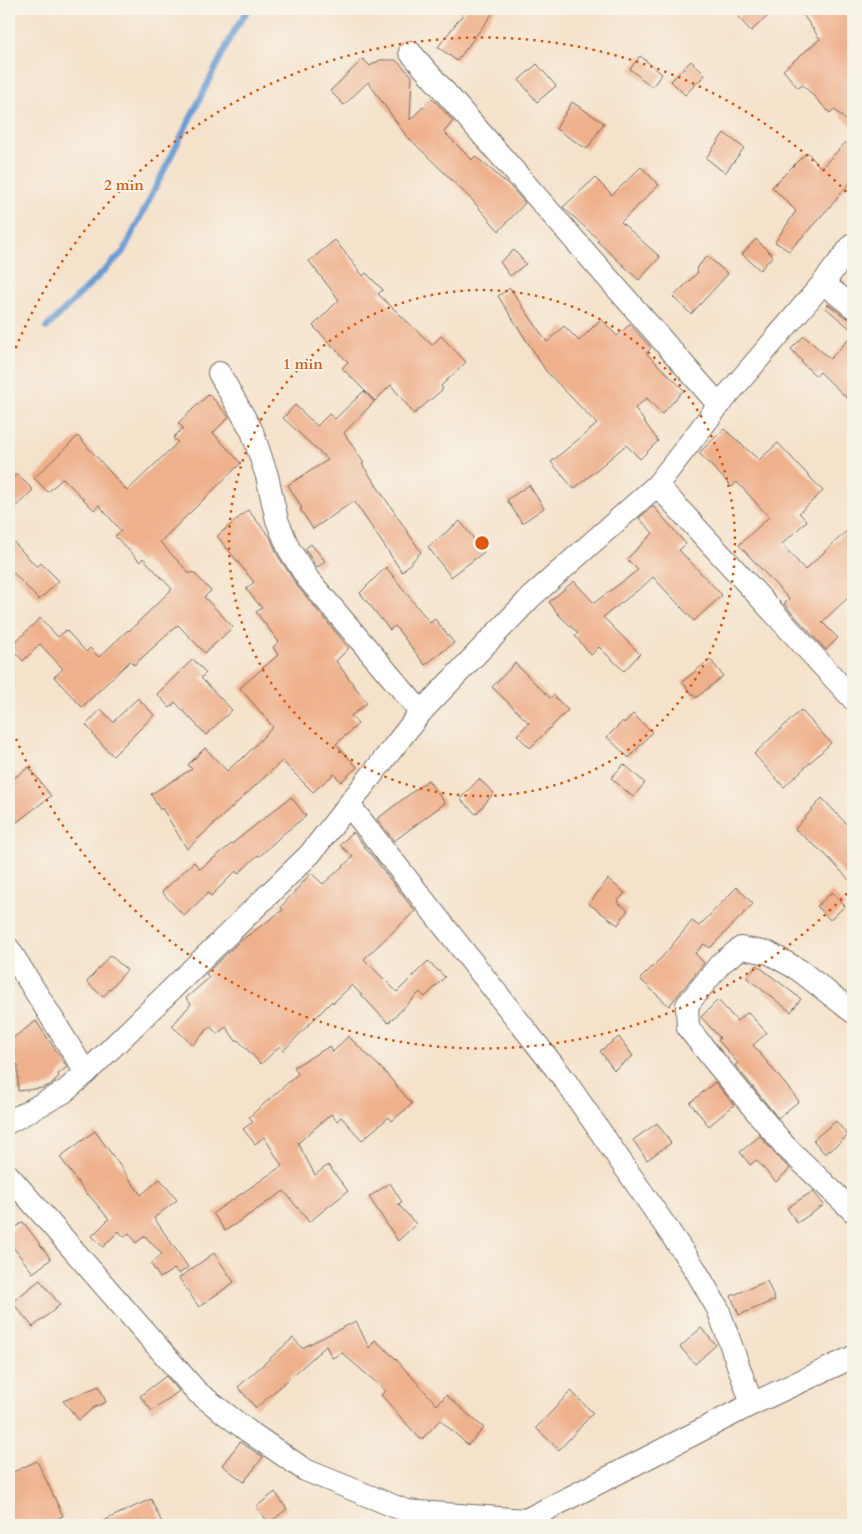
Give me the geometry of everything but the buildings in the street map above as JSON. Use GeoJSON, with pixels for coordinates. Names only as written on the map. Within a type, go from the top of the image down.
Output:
{"type":"FeatureCollection","features":[{"type":"Feature","properties":{"kind":"street"},"geometry":{"type":"LineString","coordinates":[[410,52],[719,405]]}},
{"type":"Feature","properties":{"kind":"street"},"geometry":{"type":"LineString","coordinates":[[9,1122],[64,1092],[86,1074],[310,854],[421,712],[531,598],[657,486],[719,405],[823,283],[853,244]]}},
{"type":"Feature","properties":{"kind":"street"},"geometry":{"type":"LineString","coordinates":[[823,283],[853,306]]}},
{"type":"Feature","properties":{"kind":"street"},"geometry":{"type":"LineString","coordinates":[[219,373],[252,431],[267,476],[277,520],[289,549],[308,579],[421,712]]}},
{"type":"Feature","properties":{"kind":"street"},"geometry":{"type":"LineString","coordinates":[[657,486],[853,699]]}},
{"type":"Feature","properties":{"kind":"street"},"geometry":{"type":"LineString","coordinates":[[349,805],[564,1079],[695,1269],[718,1309],[752,1404]]}},
{"type":"Feature","properties":{"kind":"street"},"geometry":{"type":"LineString","coordinates":[[853,1012],[799,970],[769,953],[741,948],[721,963],[687,1005],[688,1028],[712,1058],[785,1146],[853,1211]]}},
{"type":"Feature","properties":{"kind":"street"},"geometry":{"type":"LineString","coordinates":[[9,949],[86,1074]]}},
{"type":"Feature","properties":{"kind":"street"},"geometry":{"type":"LineString","coordinates":[[9,1176],[197,1392],[248,1431],[305,1470],[406,1511],[526,1520],[752,1404],[853,1357]]}},
{"type":"Feature","properties":{"kind":"waterway"},"geometry":{"type":"LineString","coordinates":[[46,328],[123,252],[235,29],[249,9]]}}]}
